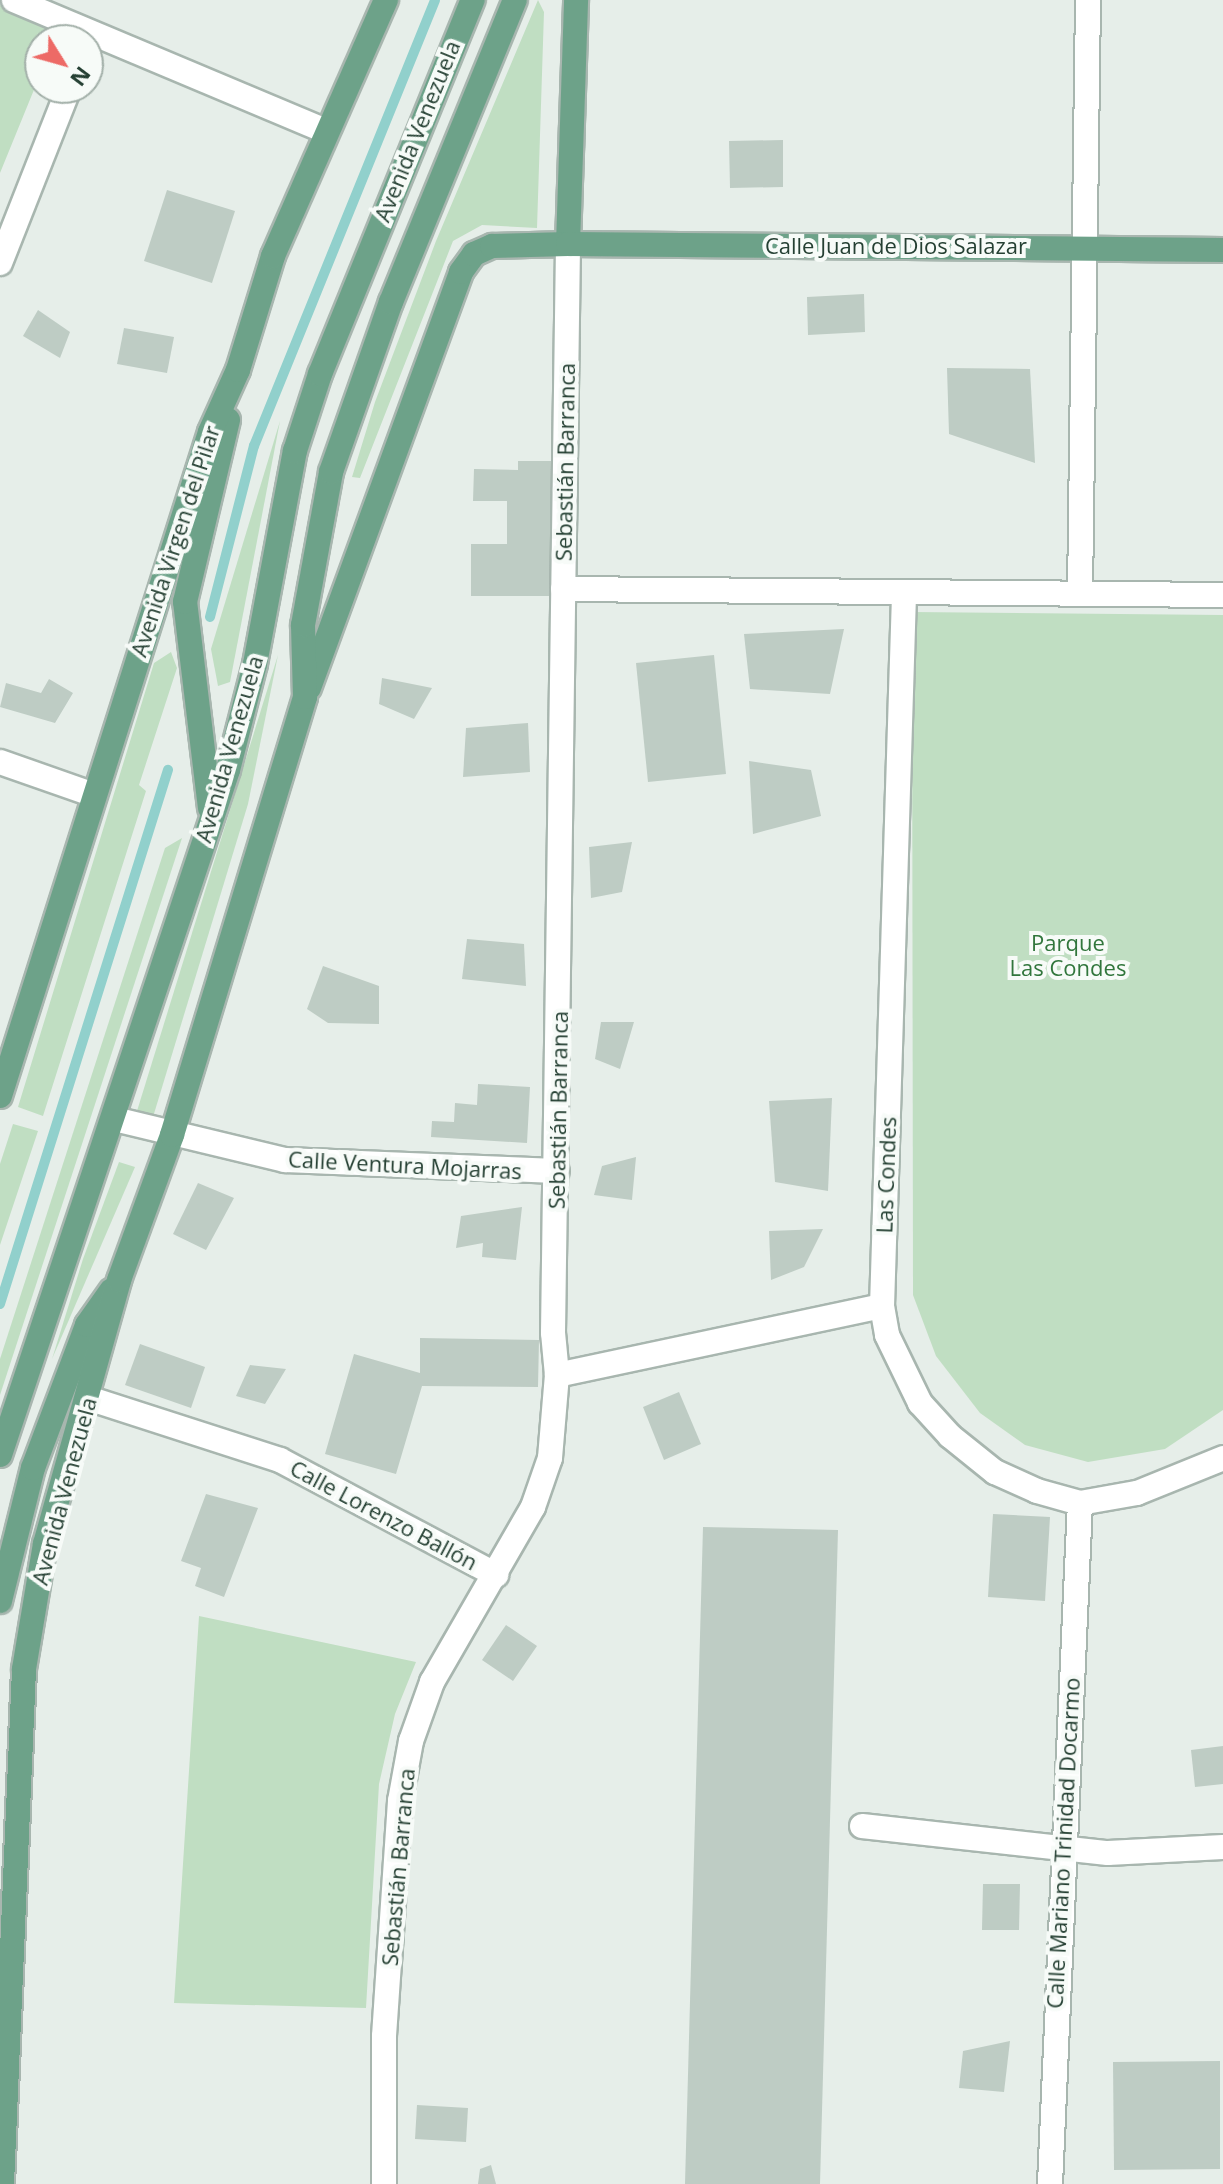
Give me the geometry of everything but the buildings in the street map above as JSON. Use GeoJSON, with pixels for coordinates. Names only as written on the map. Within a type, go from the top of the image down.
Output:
{"type":"FeatureCollection","features":[{"type":"Feature","properties":{"kind":"main road","name":"Avenida Virgen del Pilar"},"geometry":{"type":"LineString","coordinates":[[0,1096],[210,432],[238,370],[273,256],[386,0]]}},
{"type":"Feature","properties":{"kind":"main road","name":"Avenida Venezuela"},"geometry":{"type":"LineString","coordinates":[[0,1455],[114,1119],[245,708],[295,451],[311,400],[393,187],[473,0]]}},
{"type":"Feature","properties":{"kind":"main road","name":"Avenida Venezuela"},"geometry":{"type":"LineString","coordinates":[[2,2184],[24,1669],[45,1544],[119,1280],[172,1135],[305,697],[303,625],[331,472],[391,302],[515,0]]}},
{"type":"Feature","properties":{"kind":"main road","name":"Sebastián Barranca"},"geometry":{"type":"LineString","coordinates":[[568,244],[576,0]]}},
{"type":"Feature","properties":{"kind":"main road","name":"Calle Juan de Dios Salazar"},"geometry":{"type":"LineString","coordinates":[[305,697],[461,272],[474,254],[492,246],[568,244],[1223,250]]}},
{"type":"Feature","properties":{"kind":"main road"},"geometry":{"type":"LineString","coordinates":[[211,819],[185,602],[238,370]]}},
{"type":"Feature","properties":{"kind":"main road","name":"Avenida Venezuela"},"geometry":{"type":"LineString","coordinates":[[0,1601],[33,1468],[87,1325],[119,1280]]}},
{"type":"Feature","properties":{"kind":"street"},"geometry":{"type":"LineString","coordinates":[[14,0],[63,24]]}},
{"type":"Feature","properties":{"kind":"street"},"geometry":{"type":"LineString","coordinates":[[1080,594],[1088,0]]}},
{"type":"Feature","properties":{"kind":"street"},"geometry":{"type":"LineString","coordinates":[[104,43],[326,131]]}},
{"type":"Feature","properties":{"kind":"street"},"geometry":{"type":"LineString","coordinates":[[0,263],[63,104]]}},
{"type":"Feature","properties":{"kind":"street","name":"Sebastián Barranca"},"geometry":{"type":"LineString","coordinates":[[384,2184],[384,2021],[400,1801],[411,1741],[432,1682],[533,1507],[550,1458],[557,1375],[568,244]]}},
{"type":"Feature","properties":{"kind":"street"},"geometry":{"type":"LineString","coordinates":[[563,589],[904,595],[1223,595]]}},
{"type":"Feature","properties":{"kind":"street","name":"Las Condes"},"geometry":{"type":"LineString","coordinates":[[904,595],[882,1306],[887,1335],[920,1403],[950,1436],[995,1472],[1037,1491],[1080,1503],[1137,1493],[1223,1458]]}},
{"type":"Feature","properties":{"kind":"street"},"geometry":{"type":"LineString","coordinates":[[0,762],[94,795]]}},
{"type":"Feature","properties":{"kind":"street","name":"Calle Ventura Mojarras"},"geometry":{"type":"LineString","coordinates":[[114,1119],[285,1160],[557,1171]]}},
{"type":"Feature","properties":{"kind":"street"},"geometry":{"type":"LineString","coordinates":[[557,1375],[882,1306]]}},
{"type":"Feature","properties":{"kind":"street","name":"Calle Lorenzo Ballón"},"geometry":{"type":"LineString","coordinates":[[88,1398],[280,1460],[496,1575]]}},
{"type":"Feature","properties":{"kind":"street","name":"Calle Mariano Trinidad Docarmo"},"geometry":{"type":"LineString","coordinates":[[1050,2184],[1061,1851],[1080,1503]]}},
{"type":"Feature","properties":{"kind":"street"},"geometry":{"type":"LineString","coordinates":[[862,1826],[1061,1851],[1223,1847]]}},
{"type":"Feature","properties":{"kind":"green space"},"geometry":{"type":"Polygon","coordinates":[[[538,0],[544,12],[537,228],[482,225],[453,241],[360,478],[352,477],[375,402],[436,241],[538,0]]]}},
{"type":"Feature","properties":{"kind":"green space"},"geometry":{"type":"Polygon","coordinates":[[[0,5],[49,24],[24,24],[24,104],[28,104],[0,173],[0,5]]]}},
{"type":"Feature","properties":{"kind":"green space"},"geometry":{"type":"Polygon","coordinates":[[[280,421],[230,682],[218,686],[211,649],[280,421]]]}},
{"type":"Feature","properties":{"kind":"green space","name":"Parque Las Condes"},"geometry":{"type":"Polygon","coordinates":[[[912,612],[1223,615],[1223,1410],[1165,1449],[1088,1462],[1025,1445],[980,1413],[936,1356],[913,1295],[912,612]]]}},
{"type":"Feature","properties":{"kind":"green space"},"geometry":{"type":"Polygon","coordinates":[[[171,652],[177,668],[139,785],[146,791],[43,1116],[18,1107],[154,663],[171,652]]]}},
{"type":"Feature","properties":{"kind":"green space"},"geometry":{"type":"Polygon","coordinates":[[[278,655],[248,804],[153,1117],[137,1111],[278,655]]]}},
{"type":"Feature","properties":{"kind":"green space"},"geometry":{"type":"Polygon","coordinates":[[[182,838],[0,1395],[0,1359],[165,848],[182,838]]]}},
{"type":"Feature","properties":{"kind":"green space"},"geometry":{"type":"Polygon","coordinates":[[[13,1124],[38,1131],[0,1245],[0,1164],[13,1124]]]}},
{"type":"Feature","properties":{"kind":"green space"},"geometry":{"type":"Polygon","coordinates":[[[119,1162],[135,1167],[52,1359],[83,1259],[119,1162]]]}},
{"type":"Feature","properties":{"kind":"green space"},"geometry":{"type":"Polygon","coordinates":[[[199,1616],[416,1662],[395,1714],[379,1784],[366,2008],[174,2003],[199,1616]]]}},
{"type":"Feature","properties":{"kind":"waterway"},"geometry":{"type":"LineString","coordinates":[[210,617],[254,446],[435,0]]}},
{"type":"Feature","properties":{"kind":"waterway"},"geometry":{"type":"LineString","coordinates":[[0,1304],[168,770]]}}]}
